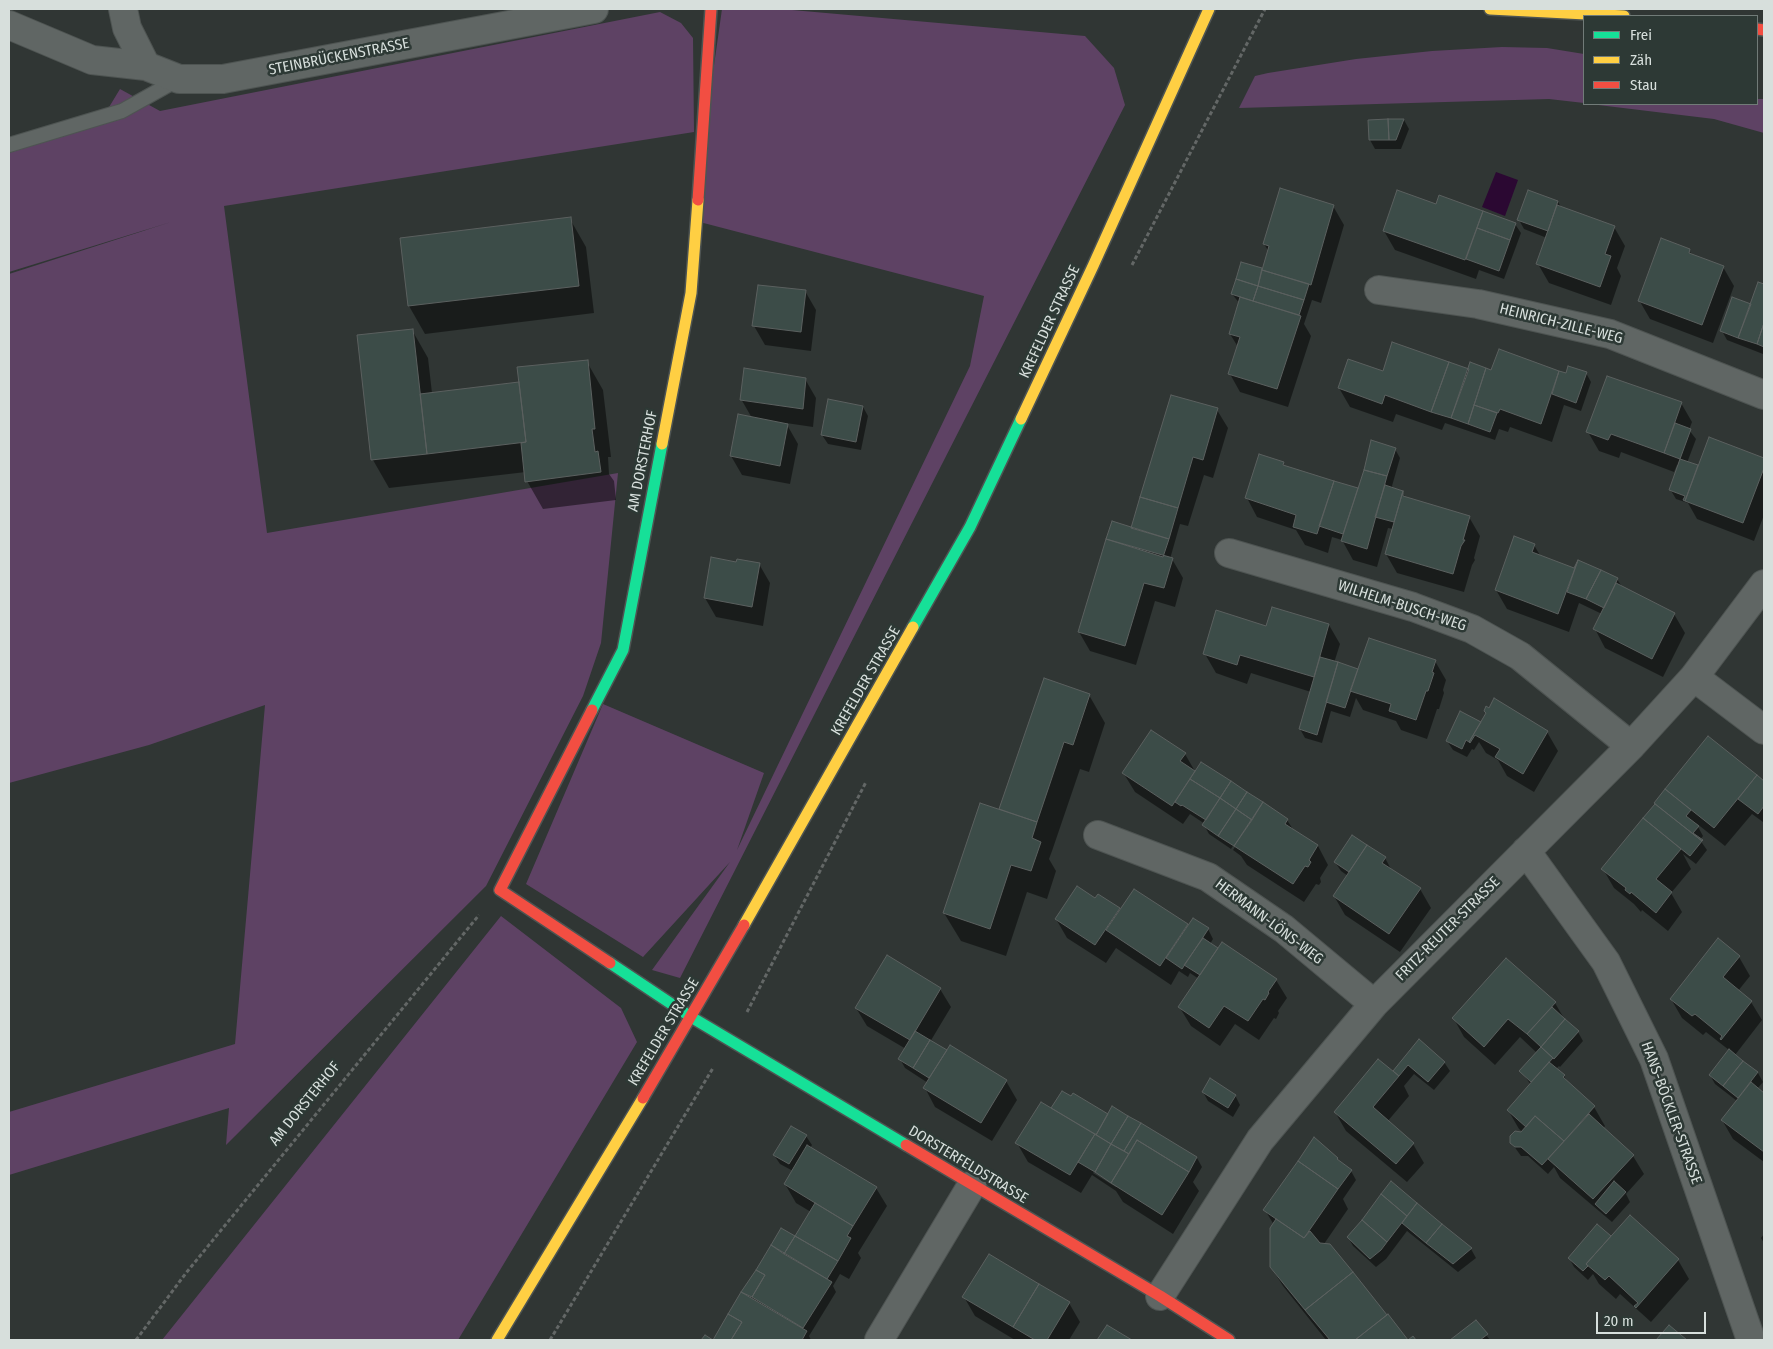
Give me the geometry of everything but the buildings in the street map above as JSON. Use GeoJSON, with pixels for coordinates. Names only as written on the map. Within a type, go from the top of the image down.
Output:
{"type":"FeatureCollection","features":[{"type":"Feature","properties":{"kind":"street"},"geometry":{"type":"LineString","coordinates":[[123,9],[127,28],[146,66]]}},
{"type":"Feature","properties":{"kind":"street","name":"STEINBRÜCKENSTRASSE"},"geometry":{"type":"LineString","coordinates":[[9,25],[92,60],[146,66],[179,79],[223,79],[594,9]]}},
{"type":"Feature","properties":{"kind":"street","name":"AM DORSTERHOF"},"geometry":{"type":"LineString","coordinates":[[500,890],[622,650],[691,293],[711,9]]}},
{"type":"Feature","properties":{"kind":"street","name":"KREFELDER STRASSE"},"geometry":{"type":"LineString","coordinates":[[497,1340],[691,1017],[970,527],[1093,266],[1209,9]]}},
{"type":"Feature","properties":{"kind":"street"},"geometry":{"type":"LineString","coordinates":[[1490,9],[1544,10],[1611,15]]}},
{"type":"Feature","properties":{"kind":"street","name":"HEINRICH-ZILLE-WEG"},"geometry":{"type":"LineString","coordinates":[[1379,290],[1478,304],[1610,334],[1764,395]]}},
{"type":"Feature","properties":{"kind":"street","name":"WILHELM-BUSCH-WEG"},"geometry":{"type":"LineString","coordinates":[[1229,552],[1413,607],[1472,629],[1520,656],[1631,746]]}},
{"type":"Feature","properties":{"kind":"street","name":"FRITZ-REUTER-STRASSE"},"geometry":{"type":"LineString","coordinates":[[1160,1296],[1260,1140],[1374,1004],[1631,746],[1694,677],[1764,584]]}},
{"type":"Feature","properties":{"kind":"street"},"geometry":{"type":"LineString","coordinates":[[1694,677],[1764,730]]}},
{"type":"Feature","properties":{"kind":"street","name":"HERMANN-LÖNS-WEG"},"geometry":{"type":"LineString","coordinates":[[1098,835],[1208,877],[1284,929],[1374,1004]]}},
{"type":"Feature","properties":{"kind":"street","name":"HANS-BÖCKLER-STRASSE"},"geometry":{"type":"LineString","coordinates":[[1526,851],[1606,962],[1654,1059],[1751,1340]]}},
{"type":"Feature","properties":{"kind":"street"},"geometry":{"type":"LineString","coordinates":[[500,890],[691,1017]]}},
{"type":"Feature","properties":{"kind":"street","name":"DORSTERFELDSTRASSE"},"geometry":{"type":"LineString","coordinates":[[691,1017],[1160,1296],[1229,1340]]}},
{"type":"Feature","properties":{"kind":"street"},"geometry":{"type":"LineString","coordinates":[[879,1340],[972,1185]]}},
{"type":"Feature","properties":{"kind":"lane"},"geometry":{"type":"LineString","coordinates":[[9,146],[122,111],[179,79]]}},
{"type":"Feature","properties":{"kind":"path","name":"AM DORSTERHOF"},"geometry":{"type":"LineString","coordinates":[[136,1340],[192,1266],[500,890]]}},
{"type":"Feature","properties":{"kind":"shaded area"},"geometry":{"type":"Polygon","coordinates":[[[722,9],[781,9],[1085,36],[1114,68],[1125,105],[680,978],[652,970],[730,862],[643,957],[526,884],[603,704],[764,773],[737,850],[970,366],[984,296],[692,220],[722,9]]]}},
{"type":"Feature","properties":{"kind":"shaded area"},"geometry":{"type":"Polygon","coordinates":[[[660,12],[681,23],[693,38],[694,132],[224,206],[267,533],[618,473],[601,643],[583,696],[486,886],[226,1145],[229,1108],[9,1175],[9,1112],[235,1044],[265,705],[149,745],[9,783],[9,274],[171,222],[9,272],[9,140],[100,122],[120,89],[160,111],[660,12]]]}},
{"type":"Feature","properties":{"kind":"shaded area"},"geometry":{"type":"Polygon","coordinates":[[[1502,47],[1547,48],[1583,54],[1583,103],[1549,99],[1239,108],[1255,76],[1356,59],[1432,51],[1502,47]]]}},
{"type":"Feature","properties":{"kind":"shaded area"},"geometry":{"type":"Polygon","coordinates":[[[1758,99],[1764,99],[1764,133],[1714,119],[1598,105],[1758,105],[1758,99]]]}},
{"type":"Feature","properties":{"kind":"shaded area"},"geometry":{"type":"Polygon","coordinates":[[[1496,172],[1518,180],[1505,216],[1482,207],[1496,172]]]}},
{"type":"Feature","properties":{"kind":"shaded area"},"geometry":{"type":"Polygon","coordinates":[[[501,916],[621,1008],[637,1042],[458,1340],[162,1340],[501,916]]]}},
{"type":"Feature","properties":{"kind":"traffic: fast"},"geometry":{"type":"LineString","coordinates":[[913,627],[970,527],[1021,419]]}},
{"type":"Feature","properties":{"kind":"traffic: fast"},"geometry":{"type":"LineString","coordinates":[[592,710],[623,650],[662,444]]}},
{"type":"Feature","properties":{"kind":"traffic: fast"},"geometry":{"type":"LineString","coordinates":[[610,963],[691,1017],[906,1145]]}},
{"type":"Feature","properties":{"kind":"traffic: slow"},"geometry":{"type":"LineString","coordinates":[[1021,419],[1093,266],[1209,9]]}},
{"type":"Feature","properties":{"kind":"traffic: slow"},"geometry":{"type":"LineString","coordinates":[[1490,9],[1605,15]]}},
{"type":"Feature","properties":{"kind":"traffic: slow"},"geometry":{"type":"LineString","coordinates":[[662,444],[691,293],[698,200]]}},
{"type":"Feature","properties":{"kind":"traffic: slow"},"geometry":{"type":"LineString","coordinates":[[744,925],[913,627]]}},
{"type":"Feature","properties":{"kind":"traffic: slow"},"geometry":{"type":"LineString","coordinates":[[497,1340],[643,1098]]}},
{"type":"Feature","properties":{"kind":"traffic: jam"},"geometry":{"type":"LineString","coordinates":[[698,200],[711,9]]}},
{"type":"Feature","properties":{"kind":"traffic: jam"},"geometry":{"type":"LineString","coordinates":[[1758,29],[1764,30]]}},
{"type":"Feature","properties":{"kind":"traffic: jam"},"geometry":{"type":"LineString","coordinates":[[592,710],[500,890],[610,963]]}},
{"type":"Feature","properties":{"kind":"traffic: jam"},"geometry":{"type":"LineString","coordinates":[[643,1098],[744,925]]}},
{"type":"Feature","properties":{"kind":"traffic: jam"},"geometry":{"type":"LineString","coordinates":[[906,1145],[1160,1296],[1229,1340]]}}]}
